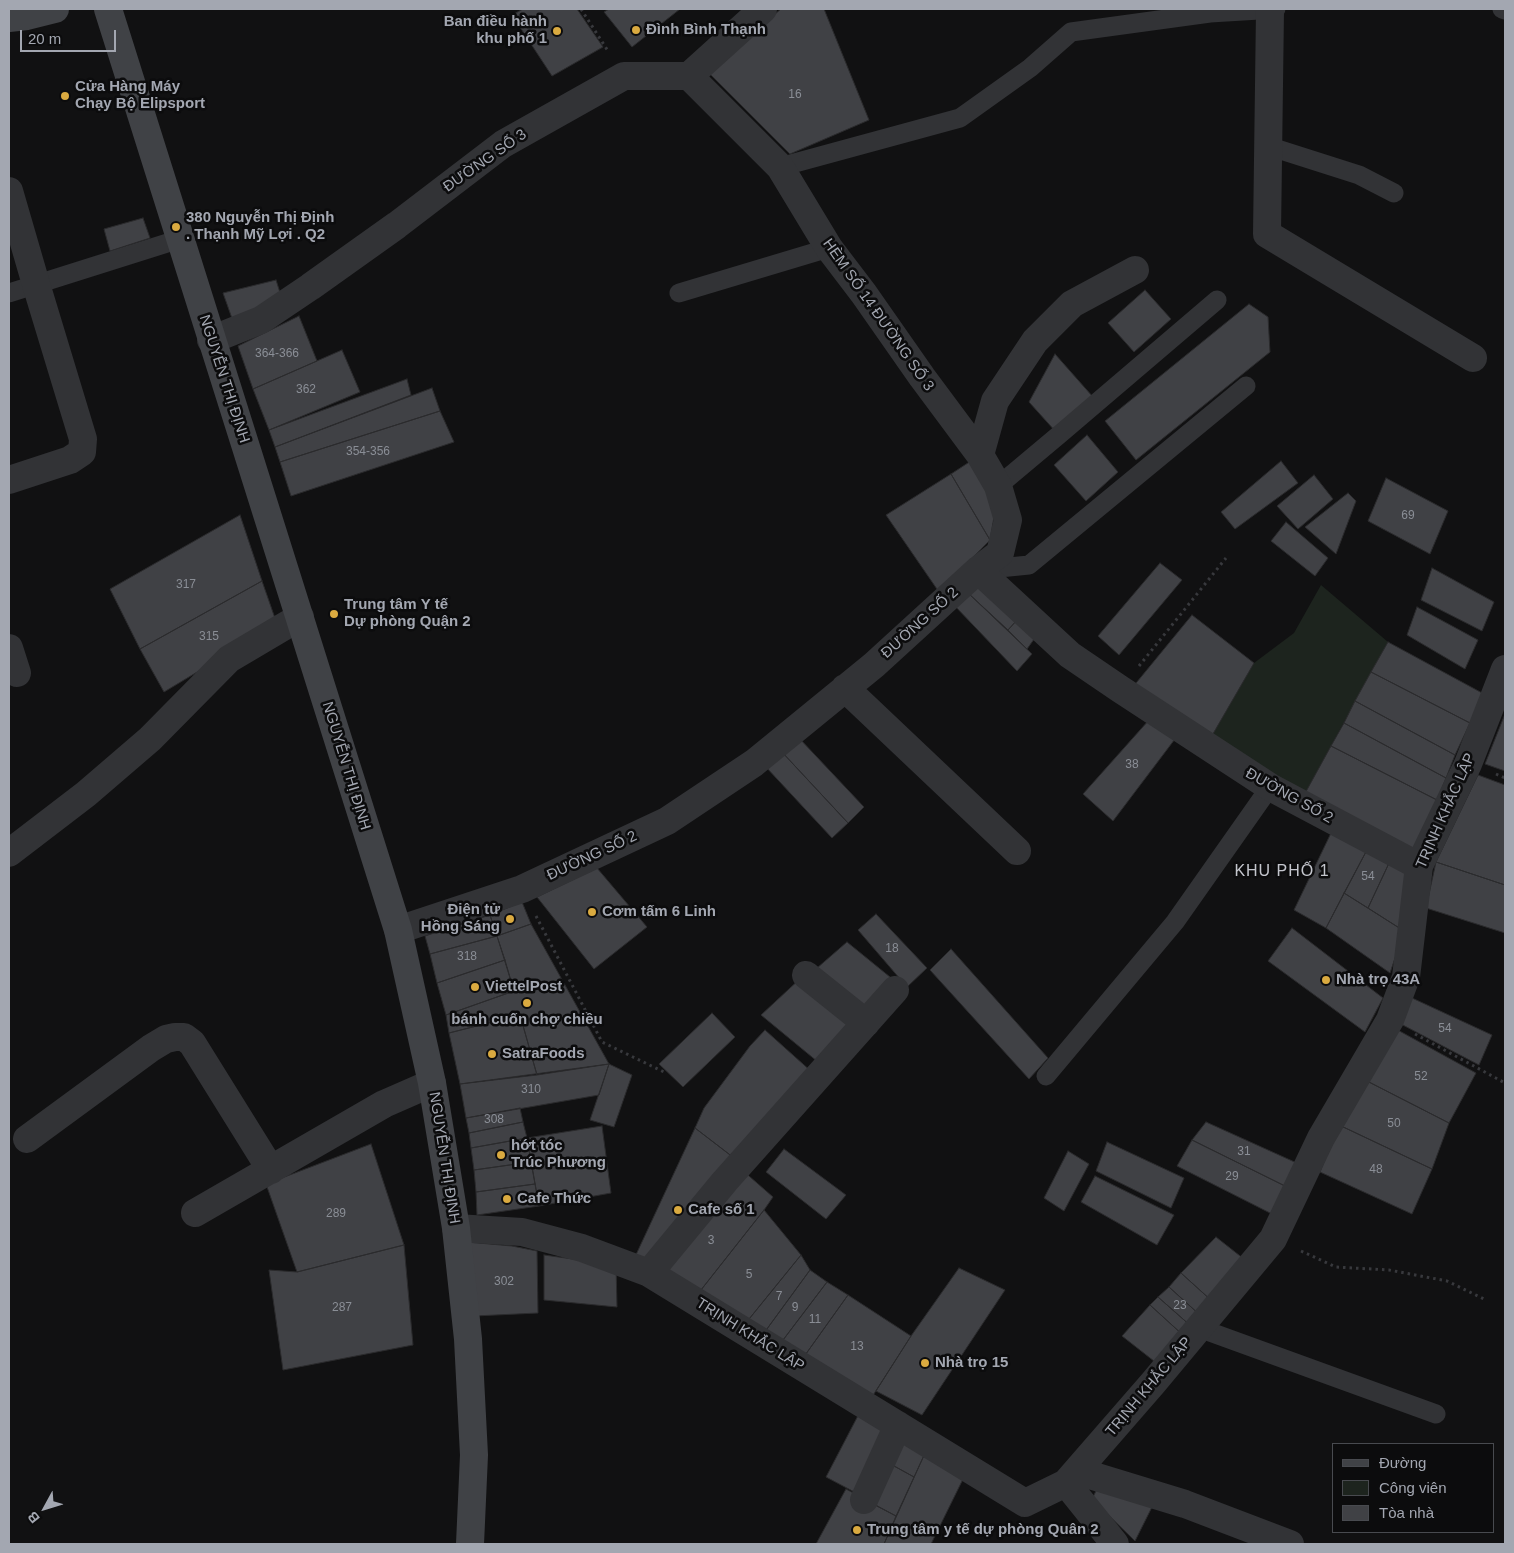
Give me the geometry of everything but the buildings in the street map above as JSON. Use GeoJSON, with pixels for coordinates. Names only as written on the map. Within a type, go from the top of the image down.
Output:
{"type":"FeatureCollection","features":[{"type":"Feature","properties":{"kind":"main road"},"geometry":{"type":"LineString","coordinates":[[9,18],[55,9]]}},
{"type":"Feature","properties":{"kind":"main road","name":"NGUYỄN THỊ ĐỊNH"},"geometry":{"type":"LineString","coordinates":[[108,9],[398,930],[432,1083],[456,1228],[468,1339],[474,1455],[472,1544]]}},
{"type":"Feature","properties":{"kind":"street"},"geometry":{"type":"LineString","coordinates":[[689,76],[763,9]]}},
{"type":"Feature","properties":{"kind":"street"},"geometry":{"type":"LineString","coordinates":[[1273,9],[1267,234],[1474,358]]}},
{"type":"Feature","properties":{"kind":"street","name":"ĐƯỜNG SỐ 3"},"geometry":{"type":"LineString","coordinates":[[212,340],[261,320],[373,242],[503,144],[624,76],[689,76]]}},
{"type":"Feature","properties":{"kind":"street","name":"HÈM SỐ 14 ĐƯỜNG SỐ 3"},"geometry":{"type":"LineString","coordinates":[[689,76],[780,167],[830,248],[980,455],[998,486],[1008,520],[1000,553],[978,570]]}},
{"type":"Feature","properties":{"kind":"street"},"geometry":{"type":"LineString","coordinates":[[9,191],[83,438],[82,452],[70,460],[9,480]]}},
{"type":"Feature","properties":{"kind":"street"},"geometry":{"type":"LineString","coordinates":[[980,455],[995,401],[1035,341],[1072,304],[1135,270]]}},
{"type":"Feature","properties":{"kind":"street","name":"ĐƯỜNG SỐ 2"},"geometry":{"type":"LineString","coordinates":[[398,930],[522,889],[667,821],[754,763],[874,665],[978,570],[1070,655],[1120,689],[1270,788],[1420,866]]}},
{"type":"Feature","properties":{"kind":"street"},"geometry":{"type":"LineString","coordinates":[[9,853],[86,794],[150,739],[229,658],[300,617]]}},
{"type":"Feature","properties":{"kind":"street","name":"TRỊNH KHẮC LẬP"},"geometry":{"type":"LineString","coordinates":[[456,1228],[522,1232],[582,1248],[649,1273],[1026,1503],[1071,1477],[1153,1383],[1273,1239],[1322,1138],[1390,1020],[1406,976],[1420,866],[1468,764],[1505,669]]}},
{"type":"Feature","properties":{"kind":"street"},"geometry":{"type":"LineString","coordinates":[[845,688],[1017,851]]}},
{"type":"Feature","properties":{"kind":"street"},"geometry":{"type":"LineString","coordinates":[[806,975],[866,1023]]}},
{"type":"Feature","properties":{"kind":"street"},"geometry":{"type":"LineString","coordinates":[[649,1273],[725,1181],[895,990]]}},
{"type":"Feature","properties":{"kind":"street"},"geometry":{"type":"LineString","coordinates":[[27,1138],[151,1048],[166,1039],[184,1037],[192,1043],[271,1170]]}},
{"type":"Feature","properties":{"kind":"street"},"geometry":{"type":"LineString","coordinates":[[195,1213],[384,1104],[432,1083]]}},
{"type":"Feature","properties":{"kind":"street"},"geometry":{"type":"LineString","coordinates":[[864,1500],[898,1425]]}},
{"type":"Feature","properties":{"kind":"street"},"geometry":{"type":"LineString","coordinates":[[1071,1477],[1115,1544]]}},
{"type":"Feature","properties":{"kind":"street"},"geometry":{"type":"LineString","coordinates":[[1071,1477],[1185,1504],[1290,1544]]}},
{"type":"Feature","properties":{"kind":"lane"},"geometry":{"type":"LineString","coordinates":[[780,167],[960,118],[1030,68],[1071,32],[1210,13],[1273,9]]}},
{"type":"Feature","properties":{"kind":"lane"},"geometry":{"type":"LineString","coordinates":[[1268,146],[1359,175],[1394,193]]}},
{"type":"Feature","properties":{"kind":"lane"},"geometry":{"type":"LineString","coordinates":[[9,292],[180,238]]}},
{"type":"Feature","properties":{"kind":"lane"},"geometry":{"type":"LineString","coordinates":[[679,293],[830,248]]}},
{"type":"Feature","properties":{"kind":"lane"},"geometry":{"type":"LineString","coordinates":[[998,486],[1216,300]]}},
{"type":"Feature","properties":{"kind":"lane"},"geometry":{"type":"LineString","coordinates":[[978,570],[1029,565],[1246,386]]}},
{"type":"Feature","properties":{"kind":"lane"},"geometry":{"type":"LineString","coordinates":[[1046,1076],[1175,922],[1270,788]]}},
{"type":"Feature","properties":{"kind":"lane"},"geometry":{"type":"LineString","coordinates":[[1199,1328],[1436,1414]]}},
{"type":"Feature","properties":{"kind":"path"},"geometry":{"type":"LineString","coordinates":[[581,9],[624,76]]}},
{"type":"Feature","properties":{"kind":"path"},"geometry":{"type":"LineString","coordinates":[[1120,689],[1226,558]]}},
{"type":"Feature","properties":{"kind":"path"},"geometry":{"type":"LineString","coordinates":[[522,889],[602,1042],[664,1072]]}},
{"type":"Feature","properties":{"kind":"path"},"geometry":{"type":"LineString","coordinates":[[1390,1020],[1505,1083]]}},
{"type":"Feature","properties":{"kind":"path"},"geometry":{"type":"LineString","coordinates":[[1273,1239],[1336,1267],[1389,1270],[1447,1281],[1484,1299]]}},
{"type":"Feature","properties":{"kind":"green space"},"geometry":{"type":"Polygon","coordinates":[[[1321,585],[1388,642],[1303,797],[1210,739],[1254,663],[1294,633],[1321,585]]]}},
{"type":"Feature","properties":{"kind":"place","name":"Đình Bình Thạnh"},"geometry":{"type":"Point","coordinates":[636,30]}},
{"type":"Feature","properties":{"kind":"place","name":"Ban điều hành khu phố 1"},"geometry":{"type":"Point","coordinates":[557,31]}},
{"type":"Feature","properties":{"kind":"place","name":"Cửa Hàng Máy Chạy Bộ Elipsport"},"geometry":{"type":"Point","coordinates":[65,96]}},
{"type":"Feature","properties":{"kind":"place","name":"380 Nguyễn Thị Định . Thạnh Mỹ Lợi . Q2"},"geometry":{"type":"Point","coordinates":[176,227]}},
{"type":"Feature","properties":{"kind":"place","name":"Trung tâm Y tế Dự phòng Quận 2"},"geometry":{"type":"Point","coordinates":[334,614]}},
{"type":"Feature","properties":{"kind":"place","name":"Cơm tấm 6 Linh"},"geometry":{"type":"Point","coordinates":[592,912]}},
{"type":"Feature","properties":{"kind":"place","name":"Điện tử Hồng Sáng"},"geometry":{"type":"Point","coordinates":[510,919]}},
{"type":"Feature","properties":{"kind":"place","name":"Nhà trọ 43A"},"geometry":{"type":"Point","coordinates":[1326,980]}},
{"type":"Feature","properties":{"kind":"place","name":"ViettelPost"},"geometry":{"type":"Point","coordinates":[475,987]}},
{"type":"Feature","properties":{"kind":"place","name":"bánh cuốn chợ chiều"},"geometry":{"type":"Point","coordinates":[527,1003]}},
{"type":"Feature","properties":{"kind":"place","name":"SatraFoods"},"geometry":{"type":"Point","coordinates":[492,1054]}},
{"type":"Feature","properties":{"kind":"place","name":"hớt tóc Trúc Phương"},"geometry":{"type":"Point","coordinates":[501,1155]}},
{"type":"Feature","properties":{"kind":"place","name":"Cafe Thức"},"geometry":{"type":"Point","coordinates":[507,1199]}},
{"type":"Feature","properties":{"kind":"place","name":"Cafe số 1"},"geometry":{"type":"Point","coordinates":[678,1210]}},
{"type":"Feature","properties":{"kind":"place","name":"Nhà trọ 15"},"geometry":{"type":"Point","coordinates":[925,1363]}},
{"type":"Feature","properties":{"kind":"place","name":"Trung tâm y tế dự phòng Quân 2"},"geometry":{"type":"Point","coordinates":[857,1530]}},
{"type":"Feature","properties":{"kind":"district","name":"KHU PHỐ 1"},"geometry":{"type":"Point","coordinates":[1282,872]}}]}
